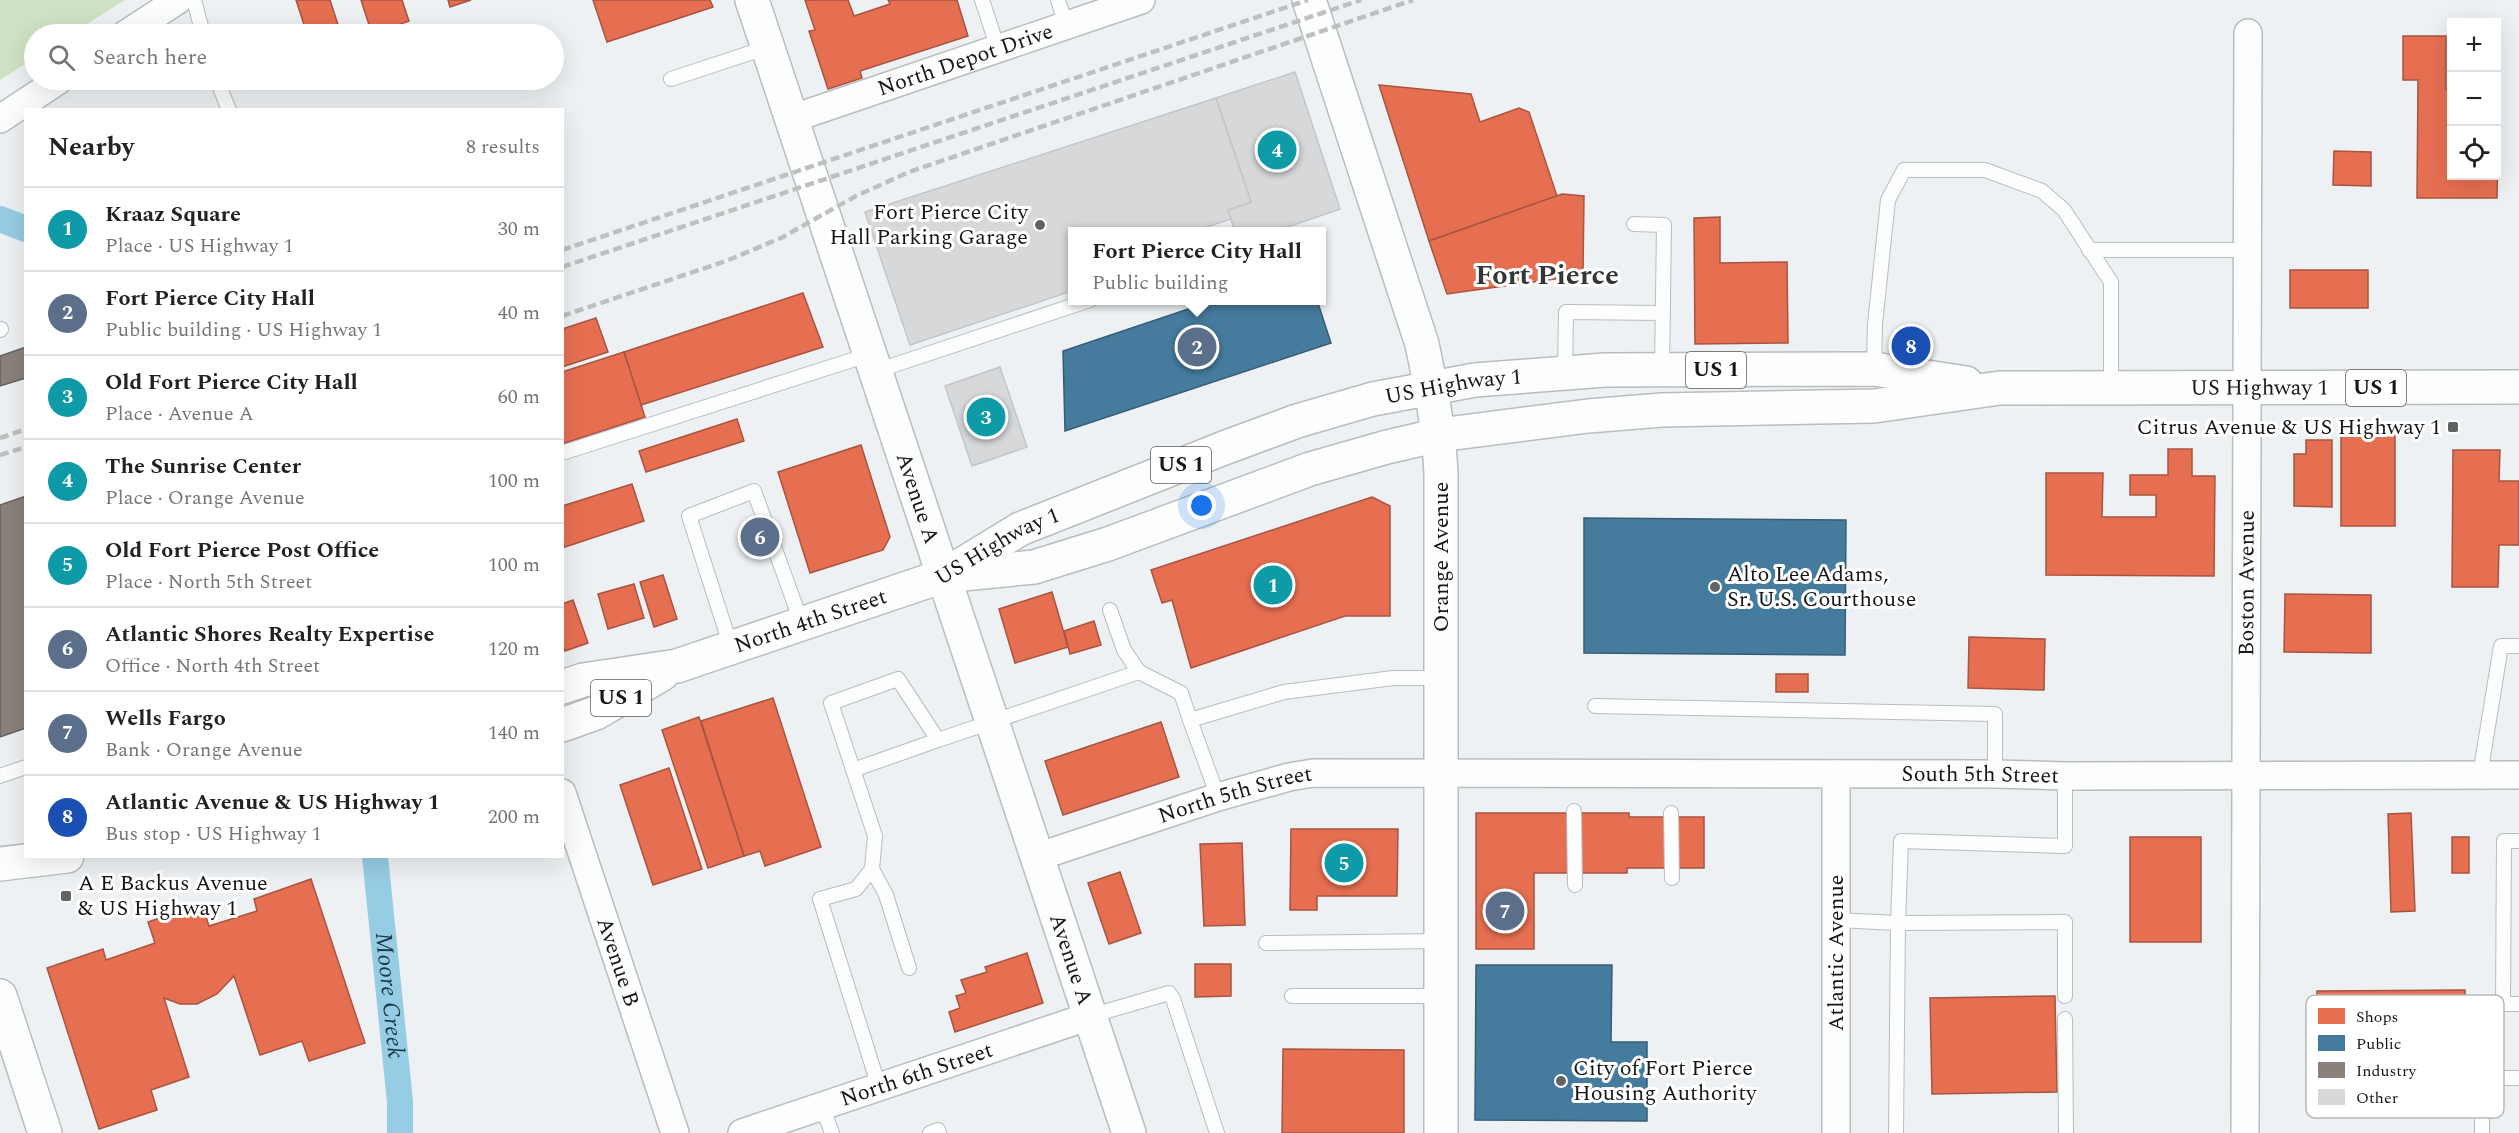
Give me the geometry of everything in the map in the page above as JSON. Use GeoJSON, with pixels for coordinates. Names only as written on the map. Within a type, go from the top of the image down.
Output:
{"type":"FeatureCollection","features":[{"type":"Feature","properties":{"kind":"main road","name":"Avenue A"},"geometry":{"type":"LineString","coordinates":[[752,0],[1129,1133]]}},
{"type":"Feature","properties":{"kind":"main road","name":"Orange Avenue"},"geometry":{"type":"LineString","coordinates":[[1309,0],[1422,344],[1432,387],[1439,435],[1441,474],[1441,1133]]}},
{"type":"Feature","properties":{"kind":"main road","name":"US Highway 1"},"geometry":{"type":"LineString","coordinates":[[943,576],[1020,529],[1224,448],[1297,421],[1373,399],[1432,387],[1475,380],[1565,372],[1874,369],[2000,388]]}},
{"type":"Feature","properties":{"kind":"main road","name":"US Highway 1"},"geometry":{"type":"LineString","coordinates":[[943,576],[1034,567],[1108,543],[1310,469],[1387,447],[1439,435],[1588,416],[1662,410],[1874,406],[2000,388],[2514,385]]}},
{"type":"Feature","properties":{"kind":"main road","name":"North 4th Street"},"geometry":{"type":"LineString","coordinates":[[564,724],[596,712],[677,666],[943,576]]}},
{"type":"Feature","properties":{"kind":"main road","name":"North 4th Street"},"geometry":{"type":"LineString","coordinates":[[564,686],[583,680],[677,666]]}},
{"type":"Feature","properties":{"kind":"main road"},"geometry":{"type":"LineString","coordinates":[[0,864],[50,858]]}},
{"type":"Feature","properties":{"kind":"main road"},"geometry":{"type":"LineString","coordinates":[[0,996],[8,1042],[45,1133]]}},
{"type":"Feature","properties":{"kind":"street"},"geometry":{"type":"LineString","coordinates":[[141,24],[178,0]]}},
{"type":"Feature","properties":{"kind":"street","name":"North Depot Drive"},"geometry":{"type":"LineString","coordinates":[[791,119],[1066,25],[1107,5],[1141,0]]}},
{"type":"Feature","properties":{"kind":"street","name":"Boston Avenue"},"geometry":{"type":"LineString","coordinates":[[2245,1133],[2248,33]]}},
{"type":"Feature","properties":{"kind":"street"},"geometry":{"type":"LineString","coordinates":[[0,119],[44,90]]}},
{"type":"Feature","properties":{"kind":"street","name":"North 5th Street"},"geometry":{"type":"LineString","coordinates":[[1037,857],[1218,797],[1288,777],[1313,773],[1440,773]]}},
{"type":"Feature","properties":{"kind":"street","name":"South 5th Street"},"geometry":{"type":"LineString","coordinates":[[1440,773],[2065,776],[2519,775]]}},
{"type":"Feature","properties":{"kind":"street","name":"Atlantic Avenue"},"geometry":{"type":"LineString","coordinates":[[1836,774],[1836,1133]]}},
{"type":"Feature","properties":{"kind":"street","name":"Avenue B"},"geometry":{"type":"LineString","coordinates":[[564,799],[675,1133]]}},
{"type":"Feature","properties":{"kind":"street","name":"North 6th Street"},"geometry":{"type":"LineString","coordinates":[[742,1133],[1090,1017]]}},
{"type":"Feature","properties":{"kind":"lane"},"geometry":{"type":"LineString","coordinates":[[194,0],[200,24]]}},
{"type":"Feature","properties":{"kind":"lane"},"geometry":{"type":"LineString","coordinates":[[982,0],[998,48]]}},
{"type":"Feature","properties":{"kind":"lane"},"geometry":{"type":"LineString","coordinates":[[1058,0],[1066,25]]}},
{"type":"Feature","properties":{"kind":"lane"},"geometry":{"type":"LineString","coordinates":[[671,79],[768,47]]}},
{"type":"Feature","properties":{"kind":"lane"},"geometry":{"type":"LineString","coordinates":[[221,90],[229,108]]}},
{"type":"Feature","properties":{"kind":"lane"},"geometry":{"type":"LineString","coordinates":[[1874,369],[1875,324],[1888,200],[1904,170],[1985,170],[2042,191],[2064,210],[2111,282],[2111,388]]}},
{"type":"Feature","properties":{"kind":"lane"},"geometry":{"type":"LineString","coordinates":[[1634,224],[1664,225],[1662,370]]}},
{"type":"Feature","properties":{"kind":"lane"},"geometry":{"type":"LineString","coordinates":[[2089,249],[2247,249]]}},
{"type":"Feature","properties":{"kind":"lane"},"geometry":{"type":"LineString","coordinates":[[564,452],[1072,305]]}},
{"type":"Feature","properties":{"kind":"lane"},"geometry":{"type":"LineString","coordinates":[[1565,372],[1566,312],[1663,313]]}},
{"type":"Feature","properties":{"kind":"lane"},"geometry":{"type":"LineString","coordinates":[[731,647],[689,516],[754,491],[802,624]]}},
{"type":"Feature","properties":{"kind":"lane"},"geometry":{"type":"LineString","coordinates":[[1110,610],[1124,650],[1138,672],[1181,693],[1218,797]]}},
{"type":"Feature","properties":{"kind":"lane"},"geometry":{"type":"LineString","coordinates":[[2480,775],[2501,646],[2519,646]]}},
{"type":"Feature","properties":{"kind":"lane"},"geometry":{"type":"LineString","coordinates":[[853,770],[1138,672]]}},
{"type":"Feature","properties":{"kind":"lane"},"geometry":{"type":"LineString","coordinates":[[1190,720],[1284,692],[1393,678],[1440,678]]}},
{"type":"Feature","properties":{"kind":"lane"},"geometry":{"type":"LineString","coordinates":[[879,1087],[820,899],[856,889],[872,869],[875,836],[831,703],[898,680],[938,740]]}},
{"type":"Feature","properties":{"kind":"lane"},"geometry":{"type":"LineString","coordinates":[[1595,706],[1995,714],[1995,774]]}},
{"type":"Feature","properties":{"kind":"lane"},"geometry":{"type":"LineString","coordinates":[[0,776],[24,768]]}},
{"type":"Feature","properties":{"kind":"lane"},"geometry":{"type":"LineString","coordinates":[[1896,1133],[1901,841],[2065,846],[2065,776]]}},
{"type":"Feature","properties":{"kind":"lane"},"geometry":{"type":"LineString","coordinates":[[1574,811],[1575,885]]}},
{"type":"Feature","properties":{"kind":"lane"},"geometry":{"type":"LineString","coordinates":[[1671,813],[1672,878]]}},
{"type":"Feature","properties":{"kind":"lane"},"geometry":{"type":"LineString","coordinates":[[2503,995],[2504,841],[2519,841]]}},
{"type":"Feature","properties":{"kind":"lane"},"geometry":{"type":"LineString","coordinates":[[872,869],[886,895],[909,968]]}},
{"type":"Feature","properties":{"kind":"lane"},"geometry":{"type":"LineString","coordinates":[[1836,920],[1898,923],[2065,922],[2065,996]]}},
{"type":"Feature","properties":{"kind":"lane"},"geometry":{"type":"LineString","coordinates":[[1266,943],[1440,941]]}},
{"type":"Feature","properties":{"kind":"lane"},"geometry":{"type":"LineString","coordinates":[[1090,1017],[1169,993],[1173,999],[1217,1133]]}},
{"type":"Feature","properties":{"kind":"lane"},"geometry":{"type":"LineString","coordinates":[[1292,996],[1440,996]]}},
{"type":"Feature","properties":{"kind":"lane"},"geometry":{"type":"LineString","coordinates":[[2065,1019],[2066,1133]]}},
{"type":"Feature","properties":{"kind":"lane"},"geometry":{"type":"LineString","coordinates":[[822,1106],[832,1133]]}},
{"type":"Feature","properties":{"kind":"lane"},"geometry":{"type":"LineString","coordinates":[[930,1133],[938,1130],[939,1133]]}},
{"type":"Feature","properties":{"kind":"green space"},"geometry":{"type":"Polygon","coordinates":[[[0,0],[125,0],[87,24],[24,24],[24,64],[0,80],[0,0]]]}},
{"type":"Feature","properties":{"kind":"building: Shops"},"geometry":{"type":"Polygon","coordinates":[[[296,0],[330,0],[338,24],[304,24],[296,0]]]}},
{"type":"Feature","properties":{"kind":"building: Shops"},"geometry":{"type":"Polygon","coordinates":[[[361,0],[402,0],[409,21],[400,24],[369,24],[361,0]]]}},
{"type":"Feature","properties":{"kind":"building: Shops"},"geometry":{"type":"Polygon","coordinates":[[[448,0],[471,0],[450,7],[448,0]]]}},
{"type":"Feature","properties":{"kind":"building: Shops"},"geometry":{"type":"Polygon","coordinates":[[[593,0],[710,0],[713,7],[607,42],[593,0]]]}},
{"type":"Feature","properties":{"kind":"building: Shops"},"geometry":{"type":"Polygon","coordinates":[[[805,0],[848,0],[854,16],[890,4],[888,0],[957,0],[968,36],[860,71],[862,78],[828,89],[809,31],[815,30],[805,0]]]}},
{"type":"Feature","properties":{"kind":"building: Shops"},"geometry":{"type":"Polygon","coordinates":[[[2403,36],[2446,36],[2447,180],[2497,180],[2497,198],[2417,198],[2418,80],[2403,80],[2403,36]]]}},
{"type":"Feature","properties":{"kind":"building: Shops"},"geometry":{"type":"Polygon","coordinates":[[[1379,85],[1471,94],[1480,122],[1519,108],[1529,112],[1557,196],[1429,241],[1379,85]]]}},
{"type":"Feature","properties":{"kind":"building: Shops"},"geometry":{"type":"Polygon","coordinates":[[[2334,151],[2371,152],[2371,186],[2333,185],[2334,151]]]}},
{"type":"Feature","properties":{"kind":"building: Shops"},"geometry":{"type":"Polygon","coordinates":[[[1562,194],[1584,196],[1583,275],[1447,294],[1429,241],[1562,194]]]}},
{"type":"Feature","properties":{"kind":"building: Shops"},"geometry":{"type":"Polygon","coordinates":[[[1720,217],[1720,263],[1787,262],[1788,343],[1695,344],[1694,218],[1720,217]]]}},
{"type":"Feature","properties":{"kind":"building: Shops"},"geometry":{"type":"Polygon","coordinates":[[[2290,270],[2368,270],[2368,308],[2290,308],[2290,270]]]}},
{"type":"Feature","properties":{"kind":"building: Shops"},"geometry":{"type":"Polygon","coordinates":[[[803,293],[823,347],[641,405],[624,352],[803,293]]]}},
{"type":"Feature","properties":{"kind":"building: Shops"},"geometry":{"type":"Polygon","coordinates":[[[596,318],[608,352],[564,366],[564,328],[596,318]]]}},
{"type":"Feature","properties":{"kind":"building: Shops"},"geometry":{"type":"Polygon","coordinates":[[[624,352],[645,417],[564,443],[564,371],[624,352]]]}},
{"type":"Feature","properties":{"kind":"building: Shops"},"geometry":{"type":"Polygon","coordinates":[[[737,419],[744,441],[646,472],[639,451],[737,419]]]}},
{"type":"Feature","properties":{"kind":"building: Shops"},"geometry":{"type":"Polygon","coordinates":[[[2341,433],[2395,433],[2395,526],[2341,526],[2341,433]]]}},
{"type":"Feature","properties":{"kind":"building: Shops"},"geometry":{"type":"Polygon","coordinates":[[[2306,440],[2332,440],[2332,507],[2294,506],[2294,454],[2306,454],[2306,440]]]}},
{"type":"Feature","properties":{"kind":"building: Shops"},"geometry":{"type":"Polygon","coordinates":[[[861,445],[890,537],[883,550],[810,573],[778,472],[861,445]]]}},
{"type":"Feature","properties":{"kind":"building: Shops"},"geometry":{"type":"Polygon","coordinates":[[[2168,449],[2192,449],[2192,476],[2215,476],[2214,576],[2046,575],[2046,473],[2103,473],[2102,517],[2156,517],[2156,495],[2130,495],[2130,475],[2168,475],[2168,449]]]}},
{"type":"Feature","properties":{"kind":"building: Shops"},"geometry":{"type":"Polygon","coordinates":[[[2453,450],[2500,450],[2499,481],[2519,481],[2519,545],[2499,545],[2498,587],[2452,587],[2453,450]]]}},
{"type":"Feature","properties":{"kind":"building: Shops"},"geometry":{"type":"Polygon","coordinates":[[[632,484],[644,521],[564,547],[564,505],[632,484]]]}},
{"type":"Feature","properties":{"kind":"building: Shops"},"geometry":{"type":"Polygon","coordinates":[[[1372,497],[1390,506],[1390,616],[1345,616],[1191,668],[1172,600],[1162,603],[1151,570],[1372,497]]]}},
{"type":"Feature","properties":{"kind":"building: Shops"},"geometry":{"type":"Polygon","coordinates":[[[663,575],[677,619],[654,627],[640,582],[663,575]]]}},
{"type":"Feature","properties":{"kind":"building: Shops"},"geometry":{"type":"Polygon","coordinates":[[[634,584],[644,618],[608,629],[598,594],[634,584]]]}},
{"type":"Feature","properties":{"kind":"building: Shops"},"geometry":{"type":"Polygon","coordinates":[[[1052,592],[1068,647],[1015,663],[999,609],[1052,592]]]}},
{"type":"Feature","properties":{"kind":"building: Shops"},"geometry":{"type":"Polygon","coordinates":[[[2285,594],[2371,595],[2371,653],[2284,652],[2285,594]]]}},
{"type":"Feature","properties":{"kind":"building: Shops"},"geometry":{"type":"Polygon","coordinates":[[[573,600],[588,643],[565,651],[564,649],[564,603],[573,600]]]}},
{"type":"Feature","properties":{"kind":"building: Shops"},"geometry":{"type":"Polygon","coordinates":[[[1094,621],[1101,645],[1070,654],[1064,631],[1094,621]]]}},
{"type":"Feature","properties":{"kind":"building: Shops"},"geometry":{"type":"Polygon","coordinates":[[[1969,637],[2045,639],[2044,690],[1968,688],[1969,637]]]}},
{"type":"Feature","properties":{"kind":"building: Shops"},"geometry":{"type":"Polygon","coordinates":[[[1776,674],[1808,674],[1808,692],[1776,692],[1776,674]]]}},
{"type":"Feature","properties":{"kind":"building: Shops"},"geometry":{"type":"Polygon","coordinates":[[[773,698],[821,847],[765,866],[760,851],[744,856],[701,721],[773,698]]]}},
{"type":"Feature","properties":{"kind":"building: Shops"},"geometry":{"type":"Polygon","coordinates":[[[699,717],[744,856],[708,868],[662,730],[699,717]]]}},
{"type":"Feature","properties":{"kind":"building: Shops"},"geometry":{"type":"Polygon","coordinates":[[[1161,722],[1179,777],[1063,815],[1045,761],[1161,722]]]}},
{"type":"Feature","properties":{"kind":"building: Shops"},"geometry":{"type":"Polygon","coordinates":[[[669,768],[702,869],[653,885],[620,785],[669,768]]]}},
{"type":"Feature","properties":{"kind":"building: Shops"},"geometry":{"type":"Polygon","coordinates":[[[1476,813],[1629,813],[1629,817],[1704,817],[1704,868],[1627,868],[1627,873],[1534,873],[1534,949],[1476,949],[1476,813]]]}},
{"type":"Feature","properties":{"kind":"building: Shops"},"geometry":{"type":"Polygon","coordinates":[[[2411,813],[2415,911],[2391,912],[2388,814],[2411,813]]]}},
{"type":"Feature","properties":{"kind":"building: Shops"},"geometry":{"type":"Polygon","coordinates":[[[1291,829],[1398,829],[1397,896],[1317,896],[1317,910],[1290,910],[1291,829]]]}},
{"type":"Feature","properties":{"kind":"building: Shops"},"geometry":{"type":"Polygon","coordinates":[[[2130,837],[2201,837],[2201,942],[2130,942],[2130,837]]]}},
{"type":"Feature","properties":{"kind":"building: Shops"},"geometry":{"type":"Polygon","coordinates":[[[2452,837],[2469,837],[2469,873],[2452,873],[2452,837]]]}},
{"type":"Feature","properties":{"kind":"building: Shops"},"geometry":{"type":"Polygon","coordinates":[[[1242,843],[1245,925],[1204,926],[1200,844],[1242,843]]]}},
{"type":"Feature","properties":{"kind":"building: Shops"},"geometry":{"type":"Polygon","coordinates":[[[1120,872],[1141,933],[1109,944],[1088,883],[1120,872]]]}},
{"type":"Feature","properties":{"kind":"building: Shops"},"geometry":{"type":"Polygon","coordinates":[[[311,879],[365,1043],[309,1061],[302,1041],[260,1055],[234,976],[217,994],[197,1004],[180,1004],[164,998],[189,1077],[151,1090],[157,1110],[99,1129],[47,968],[103,949],[106,960],[155,943],[148,922],[202,904],[209,926],[257,911],[254,899],[311,879]]]}},
{"type":"Feature","properties":{"kind":"building: Shops"},"geometry":{"type":"Polygon","coordinates":[[[1027,953],[1043,1003],[955,1032],[949,1012],[960,1008],[956,996],[966,993],[961,980],[987,972],[985,967],[1027,953]]]}},
{"type":"Feature","properties":{"kind":"building: Shops"},"geometry":{"type":"Polygon","coordinates":[[[1195,964],[1231,964],[1231,996],[1195,997],[1195,964]]]}},
{"type":"Feature","properties":{"kind":"building: Shops"},"geometry":{"type":"Polygon","coordinates":[[[2465,990],[2465,995],[2317,995],[2317,991],[2465,990]]]}},
{"type":"Feature","properties":{"kind":"building: Shops"},"geometry":{"type":"Polygon","coordinates":[[[2055,996],[2057,1092],[1932,1094],[1930,998],[2055,996]]]}},
{"type":"Feature","properties":{"kind":"building: Shops"},"geometry":{"type":"Polygon","coordinates":[[[1283,1049],[1404,1050],[1404,1133],[1282,1133],[1283,1049]]]}},
{"type":"Feature","properties":{"kind":"building: Public"},"geometry":{"type":"Polygon","coordinates":[[[1200,305],[1319,305],[1331,343],[1065,431],[1063,351],[1200,305]]]}},
{"type":"Feature","properties":{"kind":"building: Public","name":"Alto Lee Adams, Sr. U.S. Courthouse"},"geometry":{"type":"Polygon","coordinates":[[[1584,518],[1846,520],[1845,655],[1584,653],[1584,518]]]}},
{"type":"Feature","properties":{"kind":"building: Public","name":"City of Fort Pierce Housing Authority"},"geometry":{"type":"Polygon","coordinates":[[[1476,965],[1612,965],[1611,1042],[1647,1042],[1647,1121],[1475,1120],[1476,965]]]}},
{"type":"Feature","properties":{"kind":"building: Industry"},"geometry":{"type":"Polygon","coordinates":[[[24,348],[24,379],[0,386],[0,356],[24,348]]]}},
{"type":"Feature","properties":{"kind":"building: Industry"},"geometry":{"type":"Polygon","coordinates":[[[24,497],[24,729],[0,737],[0,505],[24,497]]]}},
{"type":"Feature","properties":{"kind":"building: Other"},"geometry":{"type":"Polygon","coordinates":[[[1295,72],[1340,209],[1288,227],[1233,227],[1228,210],[1251,202],[1216,98],[1295,72]]]}},
{"type":"Feature","properties":{"kind":"building: Other","name":"Fort Pierce City Hall Parking Garage"},"geometry":{"type":"Polygon","coordinates":[[[1216,98],[1251,202],[1228,210],[1231,219],[1206,227],[1068,227],[1068,292],[910,345],[865,212],[1216,98]]]}},
{"type":"Feature","properties":{"kind":"building: Other"},"geometry":{"type":"Polygon","coordinates":[[[1000,367],[1027,447],[972,466],[945,386],[1000,367]]]}},
{"type":"Feature","properties":{"kind":"waterway","name":"Moore Creek"},"geometry":{"type":"LineString","coordinates":[[0,219],[24,228]]}},
{"type":"Feature","properties":{"kind":"waterway","name":"Moore Creek"},"geometry":{"type":"LineString","coordinates":[[375,858],[400,1102],[400,1133]]}},
{"type":"Feature","properties":{"kind":"railway"},"geometry":{"type":"LineString","coordinates":[[564,249],[1308,0]]}},
{"type":"Feature","properties":{"kind":"railway"},"geometry":{"type":"LineString","coordinates":[[564,266],[1361,0]]}},
{"type":"Feature","properties":{"kind":"railway"},"geometry":{"type":"LineString","coordinates":[[564,315],[726,261],[781,238],[856,196],[909,172],[1413,0]]}},
{"type":"Feature","properties":{"kind":"railway"},"geometry":{"type":"LineString","coordinates":[[0,438],[24,430]]}},
{"type":"Feature","properties":{"kind":"railway"},"geometry":{"type":"LineString","coordinates":[[0,455],[24,448]]}},
{"type":"Feature","properties":{"kind":"place","name":"The Sunrise Center"},"geometry":{"type":"Point","coordinates":[1277,150]}},
{"type":"Feature","properties":{"kind":"place","name":"Fort Pierce City Hall Parking Garage"},"geometry":{"type":"Point","coordinates":[1040,225]}},
{"type":"Feature","properties":{"kind":"place","name":"Atlantic Avenue & US Highway 1"},"geometry":{"type":"Point","coordinates":[1911,346]}},
{"type":"Feature","properties":{"kind":"place","name":"Fort Pierce City Hall"},"geometry":{"type":"Point","coordinates":[1197,347]}},
{"type":"Feature","properties":{"kind":"place","name":"Old Fort Pierce City Hall"},"geometry":{"type":"Point","coordinates":[986,417]}},
{"type":"Feature","properties":{"kind":"place","name":"Citrus Avenue & US Highway 1"},"geometry":{"type":"Point","coordinates":[2453,427]}},
{"type":"Feature","properties":{"kind":"place","name":"Atlantic Shores Realty Expertise"},"geometry":{"type":"Point","coordinates":[760,537]}},
{"type":"Feature","properties":{"kind":"place","name":"Kraaz Square"},"geometry":{"type":"Point","coordinates":[1273,585]}},
{"type":"Feature","properties":{"kind":"place","name":"Alto Lee Adams, Sr. U.S. Courthouse"},"geometry":{"type":"Point","coordinates":[1715,587]}},
{"type":"Feature","properties":{"kind":"place","name":"Old Fort Pierce Post Office"},"geometry":{"type":"Point","coordinates":[1344,863]}},
{"type":"Feature","properties":{"kind":"place","name":"A E Backus Avenue & US Highway 1"},"geometry":{"type":"Point","coordinates":[66,896]}},
{"type":"Feature","properties":{"kind":"place","name":"Wells Fargo"},"geometry":{"type":"Point","coordinates":[1505,911]}},
{"type":"Feature","properties":{"kind":"place","name":"City of Fort Pierce Housing Authority"},"geometry":{"type":"Point","coordinates":[1561,1081]}},
{"type":"Feature","properties":{"kind":"district","name":"Fort Pierce"},"geometry":{"type":"Point","coordinates":[1547,275]}}]}
